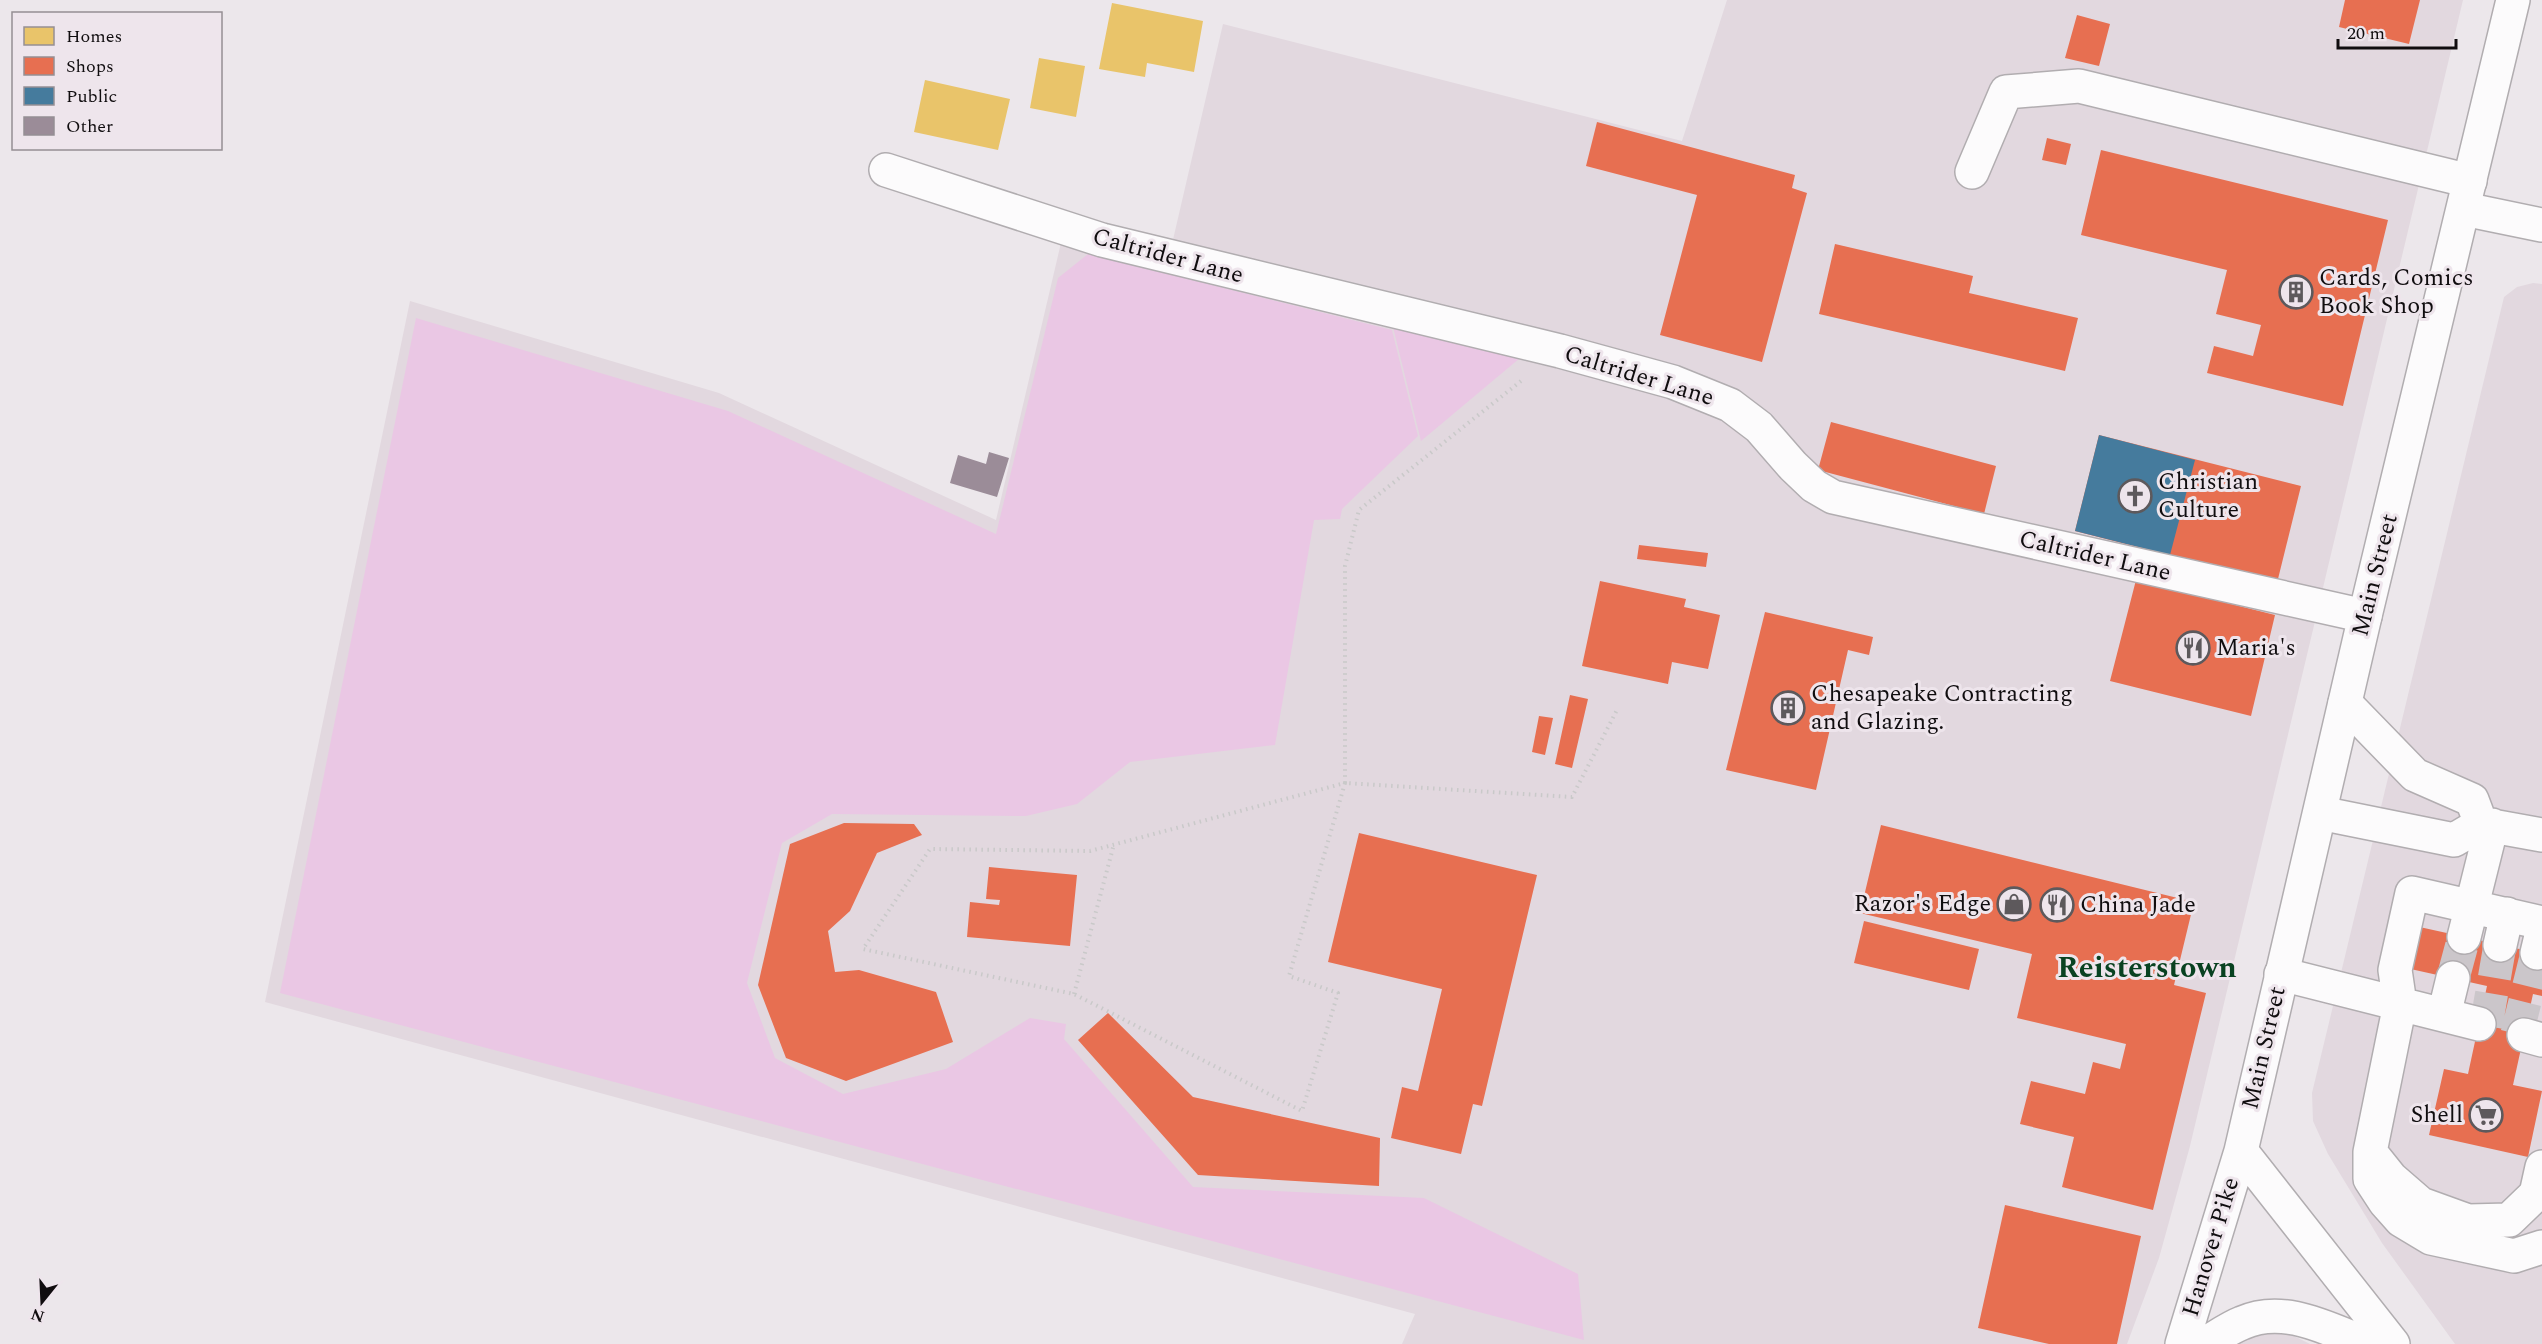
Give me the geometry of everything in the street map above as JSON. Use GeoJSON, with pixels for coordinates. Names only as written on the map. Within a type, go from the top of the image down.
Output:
{"type":"FeatureCollection","features":[{"type":"Feature","properties":{"kind":"main road","name":"Main Street"},"geometry":{"type":"LineString","coordinates":[[2241,1151],[2365,616],[2513,0]]}},
{"type":"Feature","properties":{"kind":"main road"},"geometry":{"type":"LineString","coordinates":[[1972,172],[2006,92],[2079,86],[2467,195],[2542,225]]}},
{"type":"Feature","properties":{"kind":"main road","name":"Caltrider Lane"},"geometry":{"type":"LineString","coordinates":[[886,170],[1102,240],[1560,351],[1673,382],[1730,405],[1759,427],[1814,486],[1833,497],[2365,616]]}},
{"type":"Feature","properties":{"kind":"main road"},"geometry":{"type":"LineString","coordinates":[[2345,703],[2415,775],[2472,800],[2486,825],[2468,922]]}},
{"type":"Feature","properties":{"kind":"main road"},"geometry":{"type":"LineString","coordinates":[[2320,813],[2454,840],[2486,825],[2542,835]]}},
{"type":"Feature","properties":{"kind":"main road"},"geometry":{"type":"LineString","coordinates":[[2533,1256],[2431,1238],[2401,1220],[2385,1202],[2370,1179],[2370,1152],[2400,1004],[2395,970],[2412,893],[2468,922],[2540,936]]}},
{"type":"Feature","properties":{"kind":"main road"},"geometry":{"type":"LineString","coordinates":[[2281,974],[2479,1024]]}},
{"type":"Feature","properties":{"kind":"main road"},"geometry":{"type":"LineString","coordinates":[[2444,1016],[2453,978]]}},
{"type":"Feature","properties":{"kind":"main road"},"geometry":{"type":"LineString","coordinates":[[2241,1151],[2393,1344]]}},
{"type":"Feature","properties":{"kind":"main road","name":"Hanover Pike"},"geometry":{"type":"LineString","coordinates":[[2182,1344],[2241,1151]]}},
{"type":"Feature","properties":{"kind":"main road"},"geometry":{"type":"LineString","coordinates":[[2370,1152],[2391,1178],[2421,1204],[2468,1221],[2509,1220],[2535,1194],[2542,1167]]}},
{"type":"Feature","properties":{"kind":"main road"},"geometry":{"type":"LineString","coordinates":[[2205,1344],[2242,1323],[2263,1316],[2285,1316],[2307,1321],[2367,1344]]}},
{"type":"Feature","properties":{"kind":"path"},"geometry":{"type":"LineString","coordinates":[[1560,351],[1359,510],[1345,566],[1346,783],[1288,976],[1338,993],[1302,1111],[1074,994],[863,949],[930,849],[1090,850],[1346,783],[1572,797],[1618,708]]}},
{"type":"Feature","properties":{"kind":"path"},"geometry":{"type":"LineString","coordinates":[[1074,994],[1114,844]]}},
{"type":"Feature","properties":{"kind":"shaded area"},"geometry":{"type":"Polygon","coordinates":[[[1727,0],[2463,0],[2190,1146],[2159,1258],[2127,1344],[1402,1344],[1415,1314],[265,1002],[410,301],[719,393],[996,520],[1064,230],[1169,257],[1223,24],[1682,141],[1727,0]]]}},
{"type":"Feature","properties":{"kind":"shaded area"},"geometry":{"type":"Polygon","coordinates":[[[1088,254],[1392,330],[1418,436],[1342,509],[1340,519],[1314,520],[1275,745],[1130,762],[1077,804],[1026,816],[832,814],[782,843],[747,983],[775,1058],[843,1094],[946,1069],[1030,1018],[1066,1024],[1064,1039],[1193,1187],[1424,1198],[1578,1274],[1584,1340],[280,993],[416,318],[728,411],[996,534],[1058,278],[1088,254]]]}},
{"type":"Feature","properties":{"kind":"shaded area"},"geometry":{"type":"Polygon","coordinates":[[[2533,283],[2542,284],[2542,1344],[2455,1344],[2382,1243],[2328,1154],[2313,1121],[2312,1093],[2504,297],[2517,287],[2533,283]]]}},
{"type":"Feature","properties":{"kind":"shaded area"},"geometry":{"type":"Polygon","coordinates":[[[1393,327],[1520,358],[1421,441],[1393,327]]]}},
{"type":"Feature","properties":{"kind":"shaded area"},"geometry":{"type":"Polygon","coordinates":[[[2284,1331],[2310,1344],[2238,1344],[2251,1336],[2284,1331]]]}},
{"type":"Feature","properties":{"kind":"building: Homes"},"geometry":{"type":"Polygon","coordinates":[[[1112,3],[1203,21],[1194,72],[1147,63],[1145,77],[1099,69],[1112,3]]]}},
{"type":"Feature","properties":{"kind":"building: Homes"},"geometry":{"type":"Polygon","coordinates":[[[1039,58],[1085,66],[1076,117],[1030,108],[1039,58]]]}},
{"type":"Feature","properties":{"kind":"building: Homes"},"geometry":{"type":"Polygon","coordinates":[[[925,80],[1010,99],[998,150],[914,132],[925,80]]]}},
{"type":"Feature","properties":{"kind":"building: Shops"},"geometry":{"type":"Polygon","coordinates":[[[2345,0],[2420,0],[2409,44],[2339,27],[2345,0]]]}},
{"type":"Feature","properties":{"kind":"building: Shops"},"geometry":{"type":"Polygon","coordinates":[[[2077,15],[2110,24],[2099,66],[2065,58],[2077,15]]]}},
{"type":"Feature","properties":{"kind":"building: Shops"},"geometry":{"type":"Polygon","coordinates":[[[1597,122],[1795,175],[1792,188],[1807,193],[1762,362],[1660,335],[1697,195],[1586,166],[1597,122]]]}},
{"type":"Feature","properties":{"kind":"building: Shops"},"geometry":{"type":"Polygon","coordinates":[[[2047,138],[2071,144],[2066,165],[2042,160],[2047,138]]]}},
{"type":"Feature","properties":{"kind":"building: Shops","name":"Cards, Comics Book Shop"},"geometry":{"type":"Polygon","coordinates":[[[2101,150],[2388,220],[2343,406],[2207,373],[2214,346],[2253,356],[2261,325],[2216,314],[2227,270],[2081,235],[2101,150]]]}},
{"type":"Feature","properties":{"kind":"building: Shops"},"geometry":{"type":"Polygon","coordinates":[[[1835,244],[1973,276],[1969,293],[2078,318],[2065,371],[1819,314],[1835,244]]]}},
{"type":"Feature","properties":{"kind":"building: Shops"},"geometry":{"type":"Polygon","coordinates":[[[1831,422],[1996,466],[1984,514],[1818,470],[1831,422]]]}},
{"type":"Feature","properties":{"kind":"building: Shops"},"geometry":{"type":"Polygon","coordinates":[[[2099,435],[2301,486],[2277,583],[2075,531],[2099,435]]]}},
{"type":"Feature","properties":{"kind":"building: Shops"},"geometry":{"type":"Polygon","coordinates":[[[1639,545],[1708,553],[1706,567],[1637,559],[1639,545]]]}},
{"type":"Feature","properties":{"kind":"building: Shops","name":"Maria's"},"geometry":{"type":"Polygon","coordinates":[[[2136,580],[2275,615],[2251,716],[2110,681],[2136,580]]]}},
{"type":"Feature","properties":{"kind":"building: Shops"},"geometry":{"type":"Polygon","coordinates":[[[1600,581],[1686,599],[1684,607],[1720,615],[1708,669],[1672,662],[1668,684],[1582,666],[1600,581]]]}},
{"type":"Feature","properties":{"kind":"building: Shops","name":"Chesapeake Contracting and Glazing."},"geometry":{"type":"Polygon","coordinates":[[[1765,612],[1873,637],[1869,655],[1848,650],[1816,790],[1726,770],[1765,612]]]}},
{"type":"Feature","properties":{"kind":"building: Shops"},"geometry":{"type":"Polygon","coordinates":[[[1570,695],[1588,699],[1572,768],[1555,764],[1570,695]]]}},
{"type":"Feature","properties":{"kind":"building: Shops"},"geometry":{"type":"Polygon","coordinates":[[[1539,716],[1553,718],[1545,755],[1532,752],[1539,716]]]}},
{"type":"Feature","properties":{"kind":"building: Shops"},"geometry":{"type":"Polygon","coordinates":[[[844,823],[914,824],[922,835],[877,853],[850,911],[828,931],[835,972],[859,970],[936,992],[953,1042],[846,1081],[786,1058],[758,985],[790,844],[844,823]]]}},
{"type":"Feature","properties":{"kind":"building: Shops"},"geometry":{"type":"Polygon","coordinates":[[[1881,825],[2194,902],[2174,985],[2206,993],[2153,1210],[2062,1187],[2074,1137],[2020,1124],[2031,1081],[2085,1094],[2093,1062],[2120,1069],[2126,1044],[2017,1018],[2032,954],[1860,913],[1881,825]]]}},
{"type":"Feature","properties":{"kind":"building: Shops"},"geometry":{"type":"Polygon","coordinates":[[[1359,833],[1537,875],[1482,1106],[1473,1104],[1461,1154],[1391,1138],[1402,1087],[1418,1091],[1442,989],[1328,962],[1359,833]]]}},
{"type":"Feature","properties":{"kind":"building: Shops"},"geometry":{"type":"Polygon","coordinates":[[[989,867],[1077,875],[1070,946],[967,937],[970,902],[999,905],[1000,900],[986,899],[989,867]]]}},
{"type":"Feature","properties":{"kind":"building: Shops"},"geometry":{"type":"Polygon","coordinates":[[[1864,921],[1979,949],[1969,990],[1854,963],[1864,921]]]}},
{"type":"Feature","properties":{"kind":"building: Shops"},"geometry":{"type":"Polygon","coordinates":[[[2415,926],[2542,954],[2542,996],[2533,994],[2513,1085],[2542,1091],[2528,1157],[2429,1135],[2444,1069],[2468,1074],[2487,986],[2406,968],[2415,926]]]}},
{"type":"Feature","properties":{"kind":"building: Shops"},"geometry":{"type":"Polygon","coordinates":[[[1108,1013],[1193,1097],[1380,1138],[1379,1186],[1198,1175],[1078,1040],[1108,1013]]]}},
{"type":"Feature","properties":{"kind":"building: Shops"},"geometry":{"type":"Polygon","coordinates":[[[2005,1205],[2141,1236],[2117,1344],[2049,1344],[1978,1328],[2005,1205]]]}},
{"type":"Feature","properties":{"kind":"building: Public","name":"Christian Culture"},"geometry":{"type":"Polygon","coordinates":[[[2099,435],[2195,460],[2170,555],[2075,531],[2099,435]]]}},
{"type":"Feature","properties":{"kind":"building: Other"},"geometry":{"type":"Polygon","coordinates":[[[989,452],[1009,458],[997,497],[950,483],[958,455],[986,464],[989,452]]]}},
{"type":"Feature","properties":{"kind":"tunnel"},"geometry":{"type":"LineString","coordinates":[[2453,978],[2464,937]]}},
{"type":"Feature","properties":{"kind":"tunnel"},"geometry":{"type":"LineString","coordinates":[[2486,1026],[2500,945]]}},
{"type":"Feature","properties":{"kind":"tunnel"},"geometry":{"type":"LineString","coordinates":[[2517,1034],[2537,953]]}},
{"type":"Feature","properties":{"kind":"place","name":"Cards, Comics Book Shop"},"geometry":{"type":"Point","coordinates":[2296,292]}},
{"type":"Feature","properties":{"kind":"place","name":"Christian Culture"},"geometry":{"type":"Point","coordinates":[2135,496]}},
{"type":"Feature","properties":{"kind":"place","name":"Maria's"},"geometry":{"type":"Point","coordinates":[2193,648]}},
{"type":"Feature","properties":{"kind":"place","name":"Chesapeake Contracting and Glazing."},"geometry":{"type":"Point","coordinates":[1788,708]}},
{"type":"Feature","properties":{"kind":"place","name":"Razor's Edge"},"geometry":{"type":"Point","coordinates":[2014,904]}},
{"type":"Feature","properties":{"kind":"place","name":"China Jade"},"geometry":{"type":"Point","coordinates":[2057,905]}},
{"type":"Feature","properties":{"kind":"place","name":"Shell"},"geometry":{"type":"Point","coordinates":[2486,1115]}},
{"type":"Feature","properties":{"kind":"district","name":"Reisterstown"},"geometry":{"type":"Point","coordinates":[2147,968]}}]}
